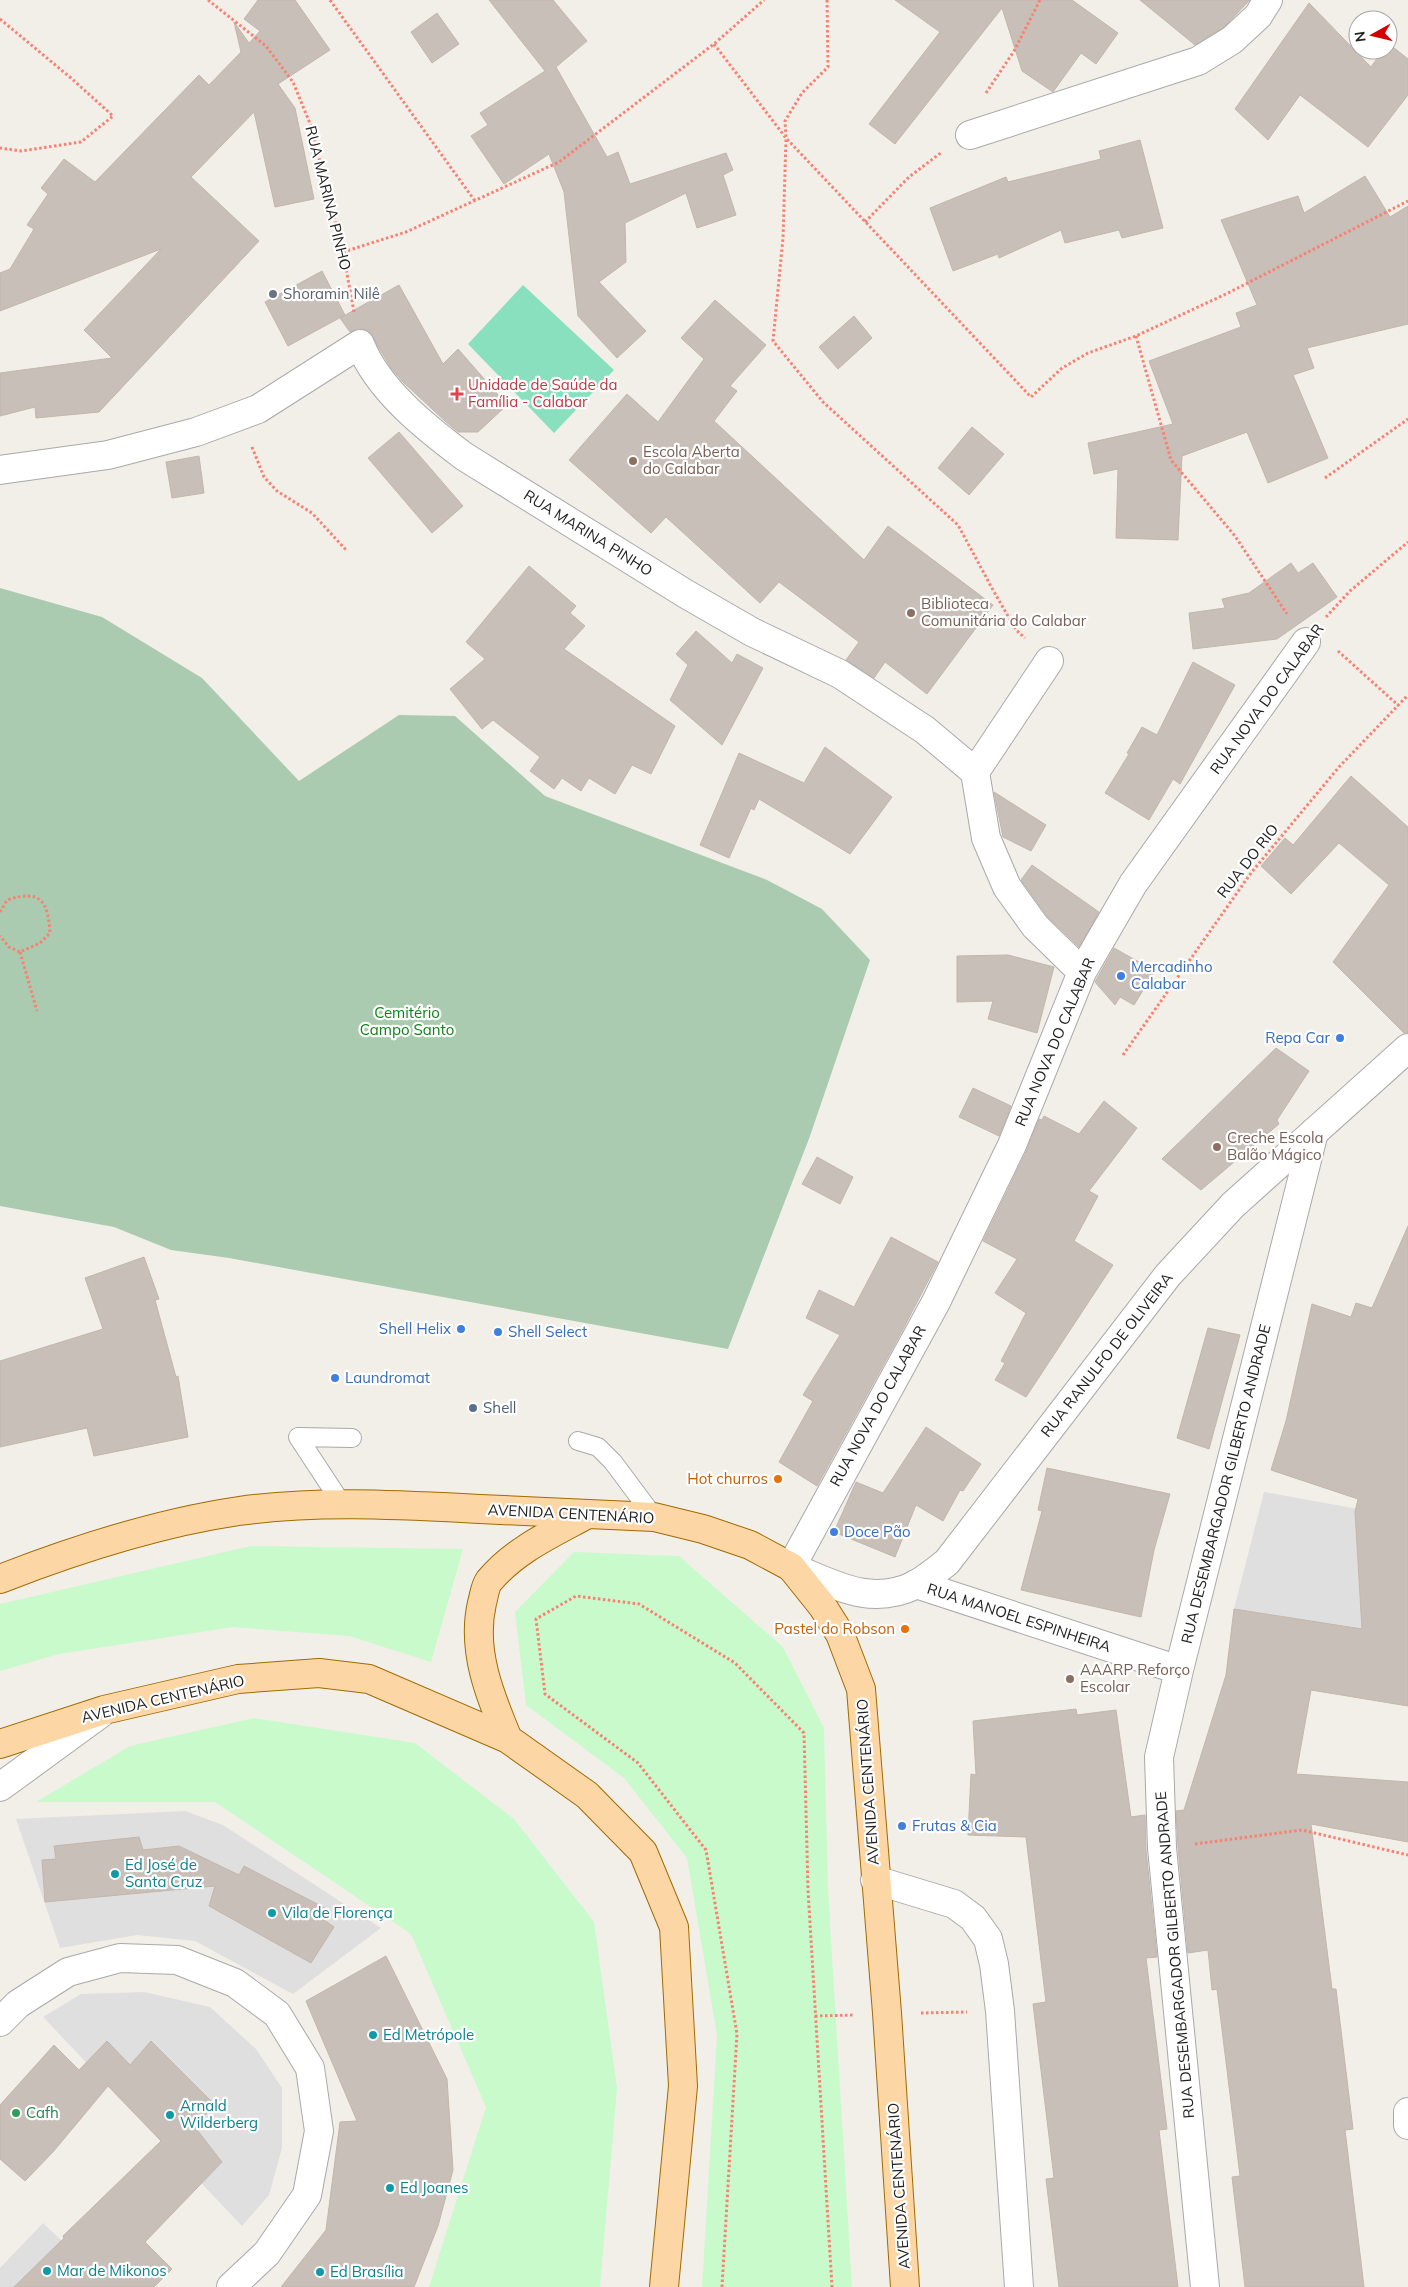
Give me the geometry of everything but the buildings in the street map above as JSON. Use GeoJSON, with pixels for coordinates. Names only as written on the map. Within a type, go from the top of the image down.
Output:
{"type":"FeatureCollection","features":[{"type":"Feature","properties":{"kind":"main road","name":"AVENIDA CENTENÁRIO"},"geometry":{"type":"LineString","coordinates":[[0,1579],[53,1559],[132,1534],[180,1523],[240,1511],[342,1504],[654,1517],[703,1529],[750,1544],[791,1567],[823,1607],[840,1634],[860,1689],[875,1880],[888,2013],[905,2287]]}},
{"type":"Feature","properties":{"kind":"main road"},"geometry":{"type":"LineString","coordinates":[[508,1739],[484,1677],[478,1638],[480,1611],[487,1583],[523,1549],[586,1515]]}},
{"type":"Feature","properties":{"kind":"main road","name":"AVENIDA CENTENÁRIO"},"geometry":{"type":"LineString","coordinates":[[0,1744],[104,1710],[238,1679],[319,1673],[369,1679],[508,1739],[587,1795],[643,1852],[674,1928],[683,2086],[664,2287]]}},
{"type":"Feature","properties":{"kind":"street"},"geometry":{"type":"LineString","coordinates":[[970,135],[1011,120],[1198,61],[1232,40],[1258,16],[1268,0]]}},
{"type":"Feature","properties":{"kind":"street"},"geometry":{"type":"LineString","coordinates":[[0,470],[108,455],[196,432],[258,409],[360,344]]}},
{"type":"Feature","properties":{"kind":"street","name":"RUA MARINA PINHO"},"geometry":{"type":"LineString","coordinates":[[360,344],[366,359],[379,379],[436,436],[465,457],[686,594],[752,632],[840,674],[925,730],[975,772]]}},
{"type":"Feature","properties":{"kind":"street","name":"RUA NOVA DO CALABAR"},"geometry":{"type":"LineString","coordinates":[[791,1567],[936,1302],[1012,1145],[1082,972],[1133,884],[1310,636]]}},
{"type":"Feature","properties":{"kind":"street"},"geometry":{"type":"LineString","coordinates":[[1049,661],[975,772],[986,838],[1007,887],[1035,926],[1082,972]]}},
{"type":"Feature","properties":{"kind":"street","name":"RUA RANULFO DE OLIVEIRA"},"geometry":{"type":"LineString","coordinates":[[791,1567],[861,1594],[892,1594],[916,1584],[947,1562],[1168,1275],[1233,1205],[1408,1048]]}},
{"type":"Feature","properties":{"kind":"street","name":"RUA DESEMBARGADOR GILBERTO ANDRADE"},"geometry":{"type":"LineString","coordinates":[[1205,2287],[1162,1848],[1159,1757],[1179,1670],[1314,1132]]}},
{"type":"Feature","properties":{"kind":"street","name":"RUA MANOEL ESPINHEIRA"},"geometry":{"type":"LineString","coordinates":[[916,1584],[1179,1670]]}},
{"type":"Feature","properties":{"kind":"street"},"geometry":{"type":"LineString","coordinates":[[0,1787],[104,1710]]}},
{"type":"Feature","properties":{"kind":"street"},"geometry":{"type":"LineString","coordinates":[[875,1880],[954,1904],[973,1918],[988,1940],[1000,2011],[1019,2287]]}},
{"type":"Feature","properties":{"kind":"street"},"geometry":{"type":"LineString","coordinates":[[0,2022],[18,2004],[68,1972],[120,1958],[177,1960],[235,1983],[277,2014],[310,2068],[319,2131],[307,2194],[267,2253],[231,2287]]}},
{"type":"Feature","properties":{"kind":"street"},"geometry":{"type":"LineString","coordinates":[[1408,2112],[1408,2125]]}},
{"type":"Feature","properties":{"kind":"lane"},"geometry":{"type":"LineString","coordinates":[[342,1504],[298,1437],[352,1438]]}},
{"type":"Feature","properties":{"kind":"lane"},"geometry":{"type":"LineString","coordinates":[[578,1442],[598,1447],[613,1462],[654,1517]]}},
{"type":"Feature","properties":{"kind":"path","name":"RUA MARINA PINHO"},"geometry":{"type":"LineString","coordinates":[[208,0],[266,46],[293,82],[311,126],[342,252],[360,344]]}},
{"type":"Feature","properties":{"kind":"path"},"geometry":{"type":"LineString","coordinates":[[330,0],[475,201]]}},
{"type":"Feature","properties":{"kind":"path"},"geometry":{"type":"LineString","coordinates":[[342,252],[406,232],[559,162],[714,44],[764,0]]}},
{"type":"Feature","properties":{"kind":"path"},"geometry":{"type":"LineString","coordinates":[[827,0],[828,67],[802,93],[785,121],[783,238],[773,341],[823,402],[958,525],[1016,630],[1049,661]]}},
{"type":"Feature","properties":{"kind":"path"},"geometry":{"type":"LineString","coordinates":[[1011,120],[985,94],[1014,51],[1040,0]]}},
{"type":"Feature","properties":{"kind":"path"},"geometry":{"type":"LineString","coordinates":[[0,19],[72,78],[113,116],[80,142],[21,151],[0,148]]}},
{"type":"Feature","properties":{"kind":"path"},"geometry":{"type":"LineString","coordinates":[[714,44],[786,138],[1031,397],[1062,368],[1088,353],[1136,336],[1228,293],[1408,201]]}},
{"type":"Feature","properties":{"kind":"path"},"geometry":{"type":"LineString","coordinates":[[865,222],[909,177],[939,154],[970,135]]}},
{"type":"Feature","properties":{"kind":"path"},"geometry":{"type":"LineString","coordinates":[[1136,336],[1171,460],[1235,536],[1310,636],[1399,706]]}},
{"type":"Feature","properties":{"kind":"path"},"geometry":{"type":"LineString","coordinates":[[239,416],[264,477],[277,491],[312,513],[347,551]]}},
{"type":"Feature","properties":{"kind":"path"},"geometry":{"type":"LineString","coordinates":[[1325,478],[1408,419]]}},
{"type":"Feature","properties":{"kind":"path","name":"RUA NOVA DO CALABAR"},"geometry":{"type":"LineString","coordinates":[[1310,636],[1350,590],[1408,542]]}},
{"type":"Feature","properties":{"kind":"path","name":"RUA DO RIO"},"geometry":{"type":"LineString","coordinates":[[1123,1054],[1251,873],[1339,766],[1408,695]]}},
{"type":"Feature","properties":{"kind":"path"},"geometry":{"type":"LineString","coordinates":[[0,912],[7,900],[23,895],[38,898],[48,911],[50,932],[40,944],[20,952],[9,947],[0,936]]}},
{"type":"Feature","properties":{"kind":"path"},"geometry":{"type":"LineString","coordinates":[[20,952],[38,1010]]}},
{"type":"Feature","properties":{"kind":"path"},"geometry":{"type":"LineString","coordinates":[[536,1619],[576,1596],[638,1604],[735,1663],[804,1733],[808,1890],[832,2287]]}},
{"type":"Feature","properties":{"kind":"path"},"geometry":{"type":"LineString","coordinates":[[1162,1848],[1302,1830],[1408,1855]]}},
{"type":"Feature","properties":{"kind":"path"},"geometry":{"type":"LineString","coordinates":[[888,2013],[1000,2011]]}},
{"type":"Feature","properties":{"kind":"shaded area"},"geometry":{"type":"Polygon","coordinates":[[[1264,1492],[1408,1518],[1408,1637],[1234,1609],[1264,1492]]]}},
{"type":"Feature","properties":{"kind":"shaded area"},"geometry":{"type":"Polygon","coordinates":[[[185,1811],[223,1825],[381,1928],[293,1994],[195,1941],[137,1935],[60,1948],[16,1819],[185,1811]]]}},
{"type":"Feature","properties":{"kind":"shaded area"},"geometry":{"type":"Polygon","coordinates":[[[144,1992],[210,2007],[256,2049],[282,2088],[282,2148],[269,2195],[242,2226],[43,2017],[81,1994],[144,1992]]]}},
{"type":"Feature","properties":{"kind":"shaded area"},"geometry":{"type":"Polygon","coordinates":[[[43,2223],[110,2287],[0,2287],[0,2268],[43,2223]]]}},
{"type":"Feature","properties":{"kind":"green space"},"geometry":{"type":"Polygon","coordinates":[[[523,285],[614,370],[554,433],[468,344],[523,285]]]}},
{"type":"Feature","properties":{"kind":"green space","name":"Cemitério Campo Santo"},"geometry":{"type":"Polygon","coordinates":[[[0,588],[102,617],[202,678],[299,781],[399,715],[455,716],[545,796],[767,880],[822,909],[870,960],[810,1136],[728,1349],[229,1258],[171,1250],[114,1227],[0,1206],[0,588]]]}},
{"type":"Feature","properties":{"kind":"green space"},"geometry":{"type":"Polygon","coordinates":[[[251,1546],[463,1549],[431,1662],[349,1636],[233,1627],[59,1654],[0,1671],[0,1604],[251,1546]]]}},
{"type":"Feature","properties":{"kind":"green space"},"geometry":{"type":"Polygon","coordinates":[[[574,1552],[679,1556],[783,1647],[824,1728],[828,1889],[852,2287],[702,2287],[717,2035],[687,1858],[624,1778],[526,1705],[515,1612],[574,1552]]]}},
{"type":"Feature","properties":{"kind":"green space"},"geometry":{"type":"Polygon","coordinates":[[[254,1718],[415,1743],[514,1819],[594,1922],[617,2088],[600,2287],[429,2287],[486,2107],[411,1934],[215,1802],[36,1802],[130,1746],[254,1718]]]}},
{"type":"Feature","properties":{"kind":"place","name":"Shoramin Nilê"},"geometry":{"type":"Point","coordinates":[273,294]}},
{"type":"Feature","properties":{"kind":"place","name":"Unidade de Saúde da Família - Calabar"},"geometry":{"type":"Point","coordinates":[457,394]}},
{"type":"Feature","properties":{"kind":"place","name":"Escola Aberta do Calabar"},"geometry":{"type":"Point","coordinates":[633,461]}},
{"type":"Feature","properties":{"kind":"place","name":"Biblioteca Comunitária do Calabar"},"geometry":{"type":"Point","coordinates":[911,613]}},
{"type":"Feature","properties":{"kind":"place","name":"Mercadinho Calabar"},"geometry":{"type":"Point","coordinates":[1121,976]}},
{"type":"Feature","properties":{"kind":"place","name":"Repa Car"},"geometry":{"type":"Point","coordinates":[1340,1038]}},
{"type":"Feature","properties":{"kind":"place","name":"Creche Escola Balão Mágico"},"geometry":{"type":"Point","coordinates":[1217,1147]}},
{"type":"Feature","properties":{"kind":"place","name":"Shell Helix"},"geometry":{"type":"Point","coordinates":[461,1329]}},
{"type":"Feature","properties":{"kind":"place","name":"Shell Select"},"geometry":{"type":"Point","coordinates":[498,1332]}},
{"type":"Feature","properties":{"kind":"place","name":"Laundromat"},"geometry":{"type":"Point","coordinates":[335,1378]}},
{"type":"Feature","properties":{"kind":"place","name":"Shell"},"geometry":{"type":"Point","coordinates":[473,1408]}},
{"type":"Feature","properties":{"kind":"place","name":"Hot churros"},"geometry":{"type":"Point","coordinates":[778,1479]}},
{"type":"Feature","properties":{"kind":"place","name":"Doce Pão"},"geometry":{"type":"Point","coordinates":[834,1532]}},
{"type":"Feature","properties":{"kind":"place","name":"Pastel do Robson"},"geometry":{"type":"Point","coordinates":[905,1629]}},
{"type":"Feature","properties":{"kind":"place","name":"AAARP Reforço Escolar"},"geometry":{"type":"Point","coordinates":[1070,1679]}},
{"type":"Feature","properties":{"kind":"place","name":"Frutas & Cia"},"geometry":{"type":"Point","coordinates":[902,1826]}},
{"type":"Feature","properties":{"kind":"place","name":"Ed José de Santa Cruz"},"geometry":{"type":"Point","coordinates":[115,1874]}},
{"type":"Feature","properties":{"kind":"place","name":"Vila de Florença"},"geometry":{"type":"Point","coordinates":[272,1913]}},
{"type":"Feature","properties":{"kind":"place","name":"Ed Metrópole"},"geometry":{"type":"Point","coordinates":[373,2035]}},
{"type":"Feature","properties":{"kind":"place","name":"Cafh"},"geometry":{"type":"Point","coordinates":[16,2113]}},
{"type":"Feature","properties":{"kind":"place","name":"Arnald Wilderberg"},"geometry":{"type":"Point","coordinates":[170,2115]}},
{"type":"Feature","properties":{"kind":"place","name":"Ed Joanes"},"geometry":{"type":"Point","coordinates":[390,2188]}},
{"type":"Feature","properties":{"kind":"place","name":"Mar de Mikonos"},"geometry":{"type":"Point","coordinates":[47,2271]}},
{"type":"Feature","properties":{"kind":"place","name":"Ed Brasília"},"geometry":{"type":"Point","coordinates":[320,2272]}}]}
